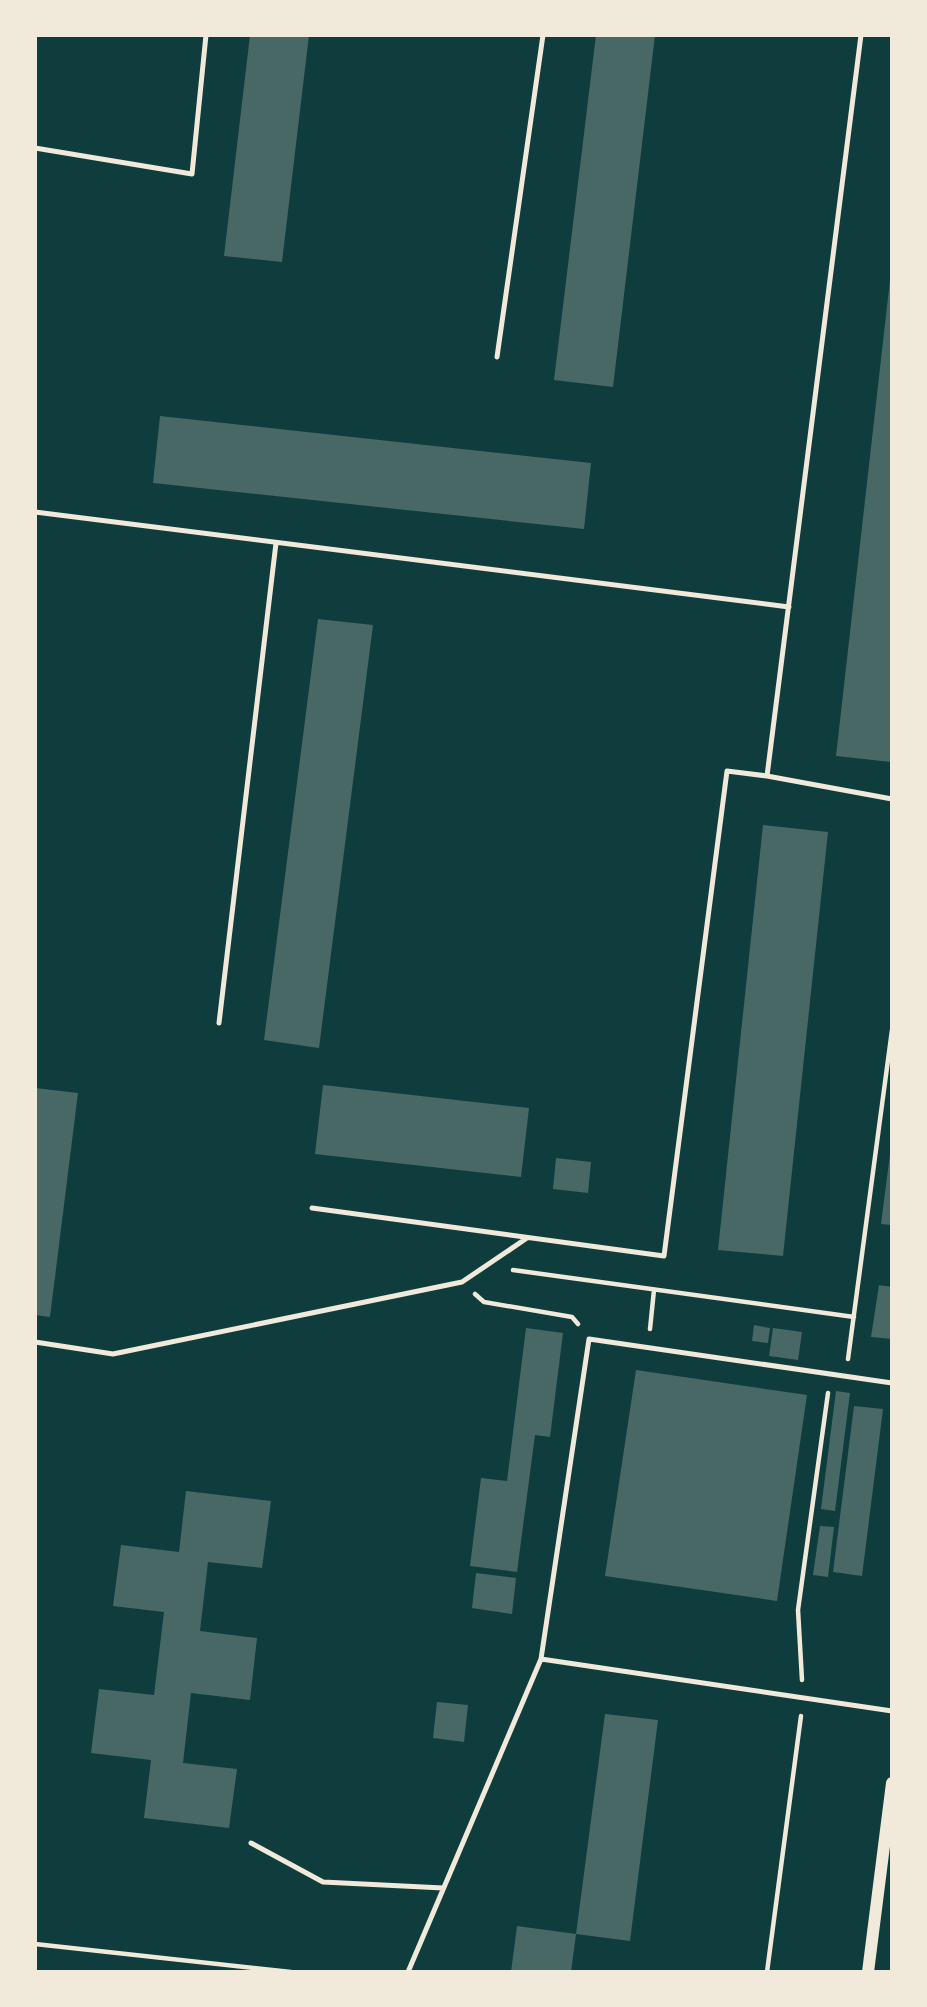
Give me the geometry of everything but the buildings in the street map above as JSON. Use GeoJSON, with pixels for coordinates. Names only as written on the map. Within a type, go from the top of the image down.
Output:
{"type":"FeatureCollection","features":[{"type":"Feature","properties":{"kind":"street"},"geometry":{"type":"LineString","coordinates":[[868,1972],[892,1783]]}},
{"type":"Feature","properties":{"kind":"lane"},"geometry":{"type":"LineString","coordinates":[[35,148],[192,174],[206,35]]}},
{"type":"Feature","properties":{"kind":"lane"},"geometry":{"type":"LineString","coordinates":[[497,357],[543,35]]}},
{"type":"Feature","properties":{"kind":"lane"},"geometry":{"type":"LineString","coordinates":[[767,776],[862,35]]}},
{"type":"Feature","properties":{"kind":"lane"},"geometry":{"type":"LineString","coordinates":[[35,512],[789,607]]}},
{"type":"Feature","properties":{"kind":"lane"},"geometry":{"type":"LineString","coordinates":[[219,1023],[276,542]]}},
{"type":"Feature","properties":{"kind":"lane"},"geometry":{"type":"LineString","coordinates":[[312,1209],[664,1256],[727,771],[892,799]]}},
{"type":"Feature","properties":{"kind":"lane"},"geometry":{"type":"LineString","coordinates":[[35,1342],[113,1354],[462,1282],[527,1238]]}},
{"type":"Feature","properties":{"kind":"lane"},"geometry":{"type":"LineString","coordinates":[[408,1972],[541,1659],[590,1339],[892,1382]]}},
{"type":"Feature","properties":{"kind":"lane"},"geometry":{"type":"LineString","coordinates":[[541,1659],[892,1711]]}},
{"type":"Feature","properties":{"kind":"lane"},"geometry":{"type":"LineString","coordinates":[[251,1843],[323,1882],[443,1888]]}},
{"type":"Feature","properties":{"kind":"path"},"geometry":{"type":"LineString","coordinates":[[767,1972],[803,1698],[798,1609],[829,1385],[846,1376],[892,1030]]}},
{"type":"Feature","properties":{"kind":"path"},"geometry":{"type":"LineString","coordinates":[[485,1266],[853,1317]]}},
{"type":"Feature","properties":{"kind":"path"},"geometry":{"type":"LineString","coordinates":[[648,1347],[654,1290]]}},
{"type":"Feature","properties":{"kind":"path"},"geometry":{"type":"LineString","coordinates":[[484,1302],[572,1317],[590,1339]]}},
{"type":"Feature","properties":{"kind":"path"},"geometry":{"type":"LineString","coordinates":[[35,1944],[291,1972]]}}]}
